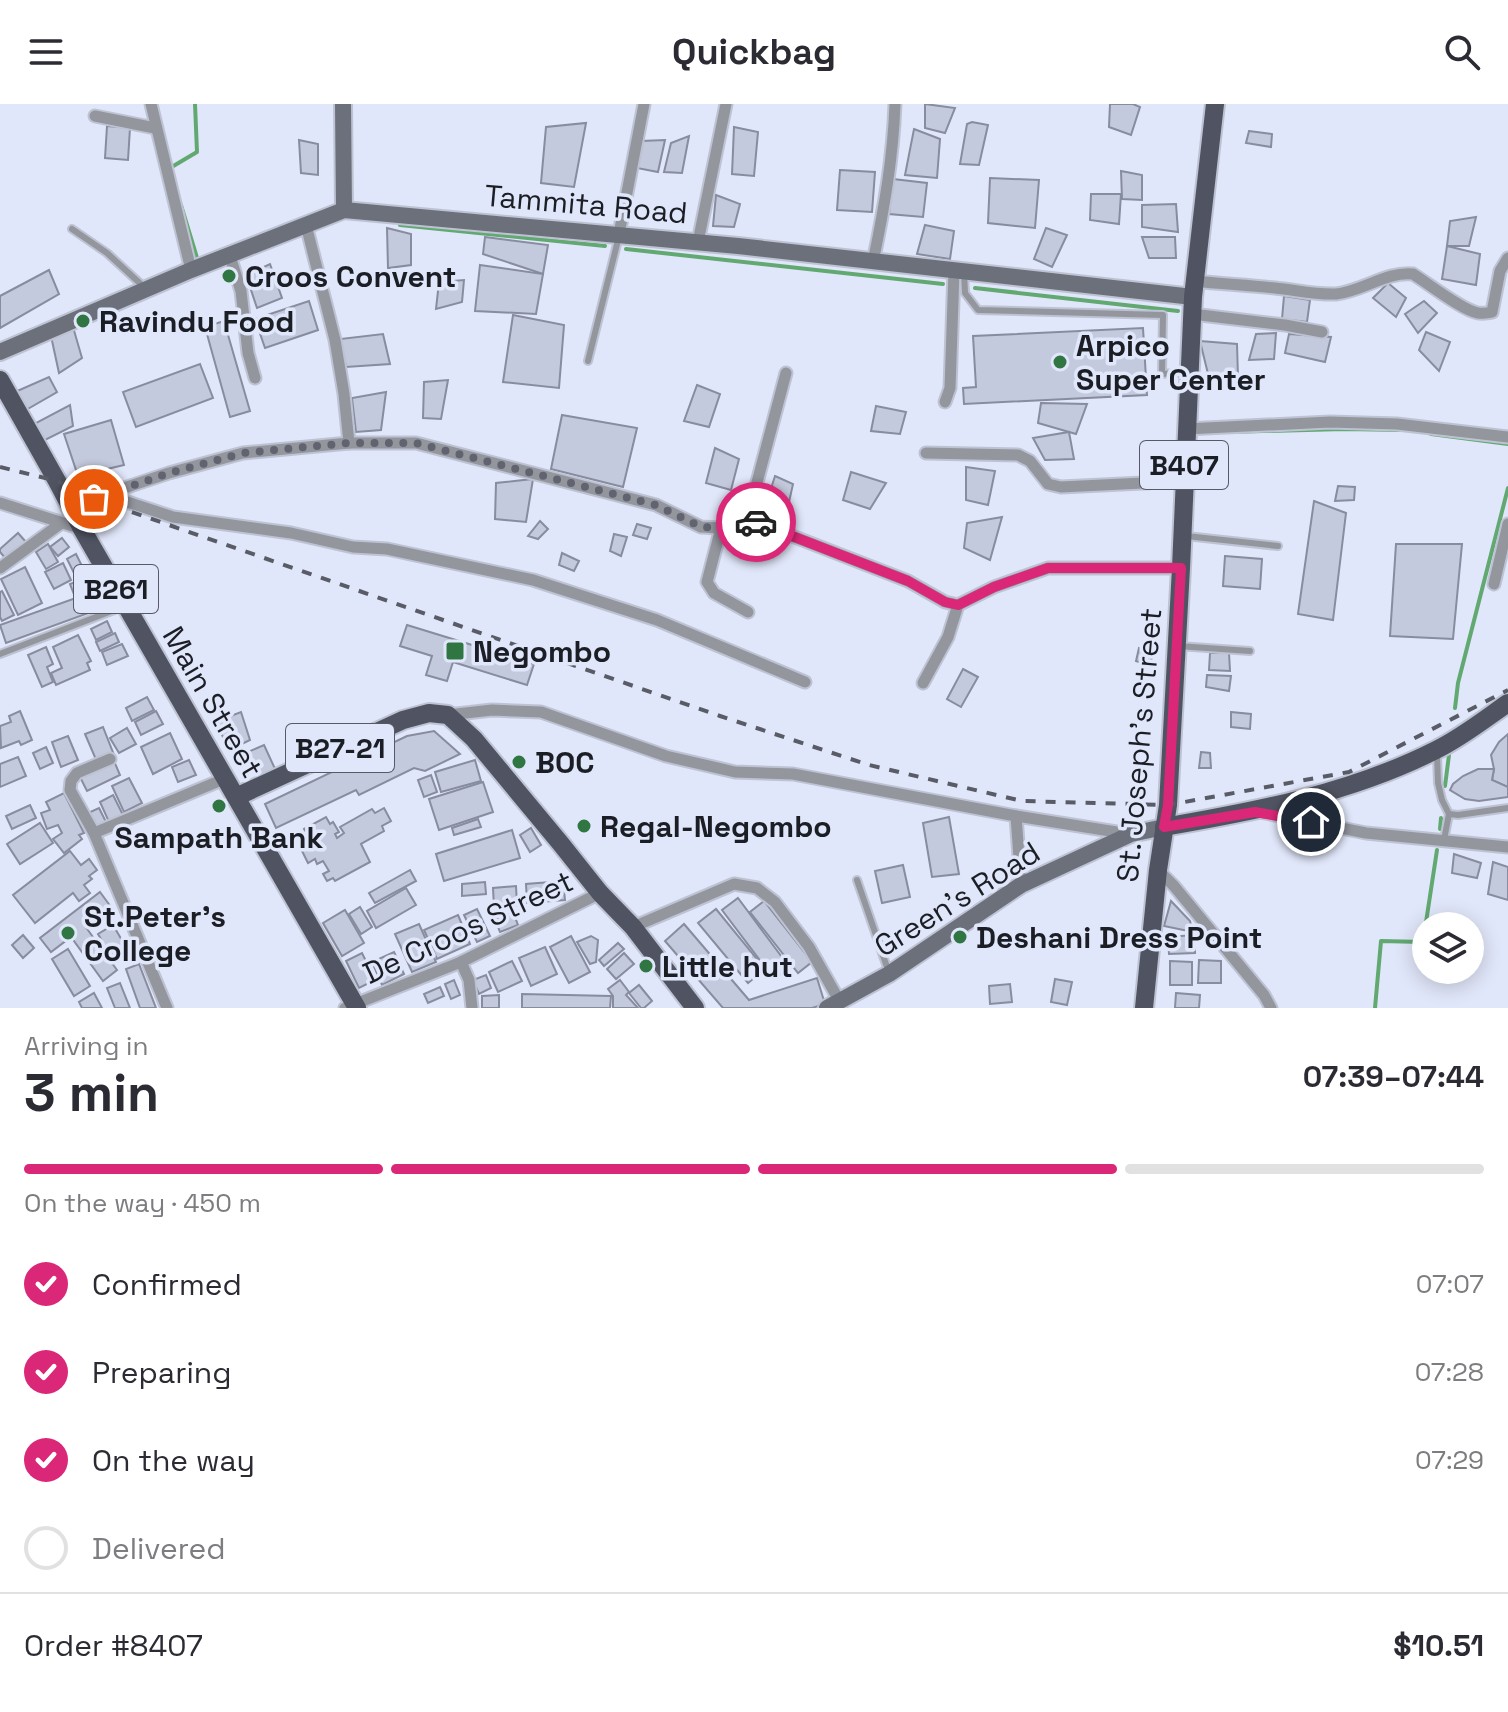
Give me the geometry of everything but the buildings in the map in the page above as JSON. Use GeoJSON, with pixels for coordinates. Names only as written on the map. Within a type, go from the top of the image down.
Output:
{"type":"FeatureCollection","features":[{"type":"Feature","properties":{"kind":"main road","name":"St. Joseph's Street"},"geometry":{"type":"LineString","coordinates":[[1144,1008],[1168,805],[1193,298],[1215,104]]}},
{"type":"Feature","properties":{"kind":"main road","name":"Main Street"},"geometry":{"type":"LineString","coordinates":[[0,380],[353,1007]]}},
{"type":"Feature","properties":{"kind":"main road"},"geometry":{"type":"LineString","coordinates":[[1164,827],[1255,812],[1351,785],[1437,750],[1508,703]]}},
{"type":"Feature","properties":{"kind":"main road","name":"B27-21"},"geometry":{"type":"LineString","coordinates":[[236,797],[403,720],[429,713],[448,715]]}},
{"type":"Feature","properties":{"kind":"main road"},"geometry":{"type":"LineString","coordinates":[[448,715],[474,739],[600,893],[633,927],[695,1008]]}},
{"type":"Feature","properties":{"kind":"street"},"geometry":{"type":"LineString","coordinates":[[151,104],[191,270]]}},
{"type":"Feature","properties":{"kind":"street"},"geometry":{"type":"LineString","coordinates":[[343,104],[344,210]]}},
{"type":"Feature","properties":{"kind":"street"},"geometry":{"type":"LineString","coordinates":[[619,234],[644,104]]}},
{"type":"Feature","properties":{"kind":"street"},"geometry":{"type":"LineString","coordinates":[[698,242],[726,104]]}},
{"type":"Feature","properties":{"kind":"street"},"geometry":{"type":"LineString","coordinates":[[873,262],[892,161],[895,104]]}},
{"type":"Feature","properties":{"kind":"street"},"geometry":{"type":"LineString","coordinates":[[95,116],[155,128]]}},
{"type":"Feature","properties":{"kind":"street","name":"Tammita Road"},"geometry":{"type":"LineString","coordinates":[[0,352],[191,270],[344,210],[698,242],[1193,298]]}},
{"type":"Feature","properties":{"kind":"street"},"geometry":{"type":"LineString","coordinates":[[306,225],[335,340],[349,443]]}},
{"type":"Feature","properties":{"kind":"street"},"geometry":{"type":"LineString","coordinates":[[230,256],[241,291],[248,353],[255,378]]}},
{"type":"Feature","properties":{"kind":"street"},"geometry":{"type":"LineString","coordinates":[[1193,298],[1272,287],[1318,294],[1339,293],[1359,290],[1406,273],[1413,274],[1459,305],[1487,314],[1492,312],[1500,271],[1508,258]]}},
{"type":"Feature","properties":{"kind":"street"},"geometry":{"type":"LineString","coordinates":[[945,402],[950,388],[959,272]]}},
{"type":"Feature","properties":{"kind":"street"},"geometry":{"type":"LineString","coordinates":[[1193,298],[1285,325],[1322,332]]}},
{"type":"Feature","properties":{"kind":"street"},"geometry":{"type":"LineString","coordinates":[[747,520],[786,373]]}},
{"type":"Feature","properties":{"kind":"street"},"geometry":{"type":"LineString","coordinates":[[1186,429],[1330,422],[1397,424],[1508,437]]}},
{"type":"Feature","properties":{"kind":"street"},"geometry":{"type":"LineString","coordinates":[[70,506],[169,473],[243,453],[349,443],[416,443],[656,505],[701,527],[721,528],[739,519],[747,520],[908,581],[945,602],[958,605],[994,587],[1048,568],[1181,568]]}},
{"type":"Feature","properties":{"kind":"street"},"geometry":{"type":"LineString","coordinates":[[926,453],[1018,455],[1030,461],[1048,484],[1061,487],[1184,481]]}},
{"type":"Feature","properties":{"kind":"street"},"geometry":{"type":"LineString","coordinates":[[106,495],[173,517],[291,533],[353,547],[387,549],[533,580],[657,620],[805,682]]}},
{"type":"Feature","properties":{"kind":"street"},"geometry":{"type":"LineString","coordinates":[[0,503],[82,529]]}},
{"type":"Feature","properties":{"kind":"street"},"geometry":{"type":"LineString","coordinates":[[0,568],[60,524]]}},
{"type":"Feature","properties":{"kind":"street"},"geometry":{"type":"LineString","coordinates":[[1494,584],[1508,524]]}},
{"type":"Feature","properties":{"kind":"street"},"geometry":{"type":"LineString","coordinates":[[721,528],[707,582],[714,593],[748,612]]}},
{"type":"Feature","properties":{"kind":"street"},"geometry":{"type":"LineString","coordinates":[[923,683],[948,637],[958,605]]}},
{"type":"Feature","properties":{"kind":"street"},"geometry":{"type":"LineString","coordinates":[[448,715],[492,710],[541,712],[666,756],[735,772],[793,774],[1131,834]]}},
{"type":"Feature","properties":{"kind":"street"},"geometry":{"type":"LineString","coordinates":[[110,759],[77,773],[71,781],[70,790],[94,833],[167,1008]]}},
{"type":"Feature","properties":{"kind":"street"},"geometry":{"type":"LineString","coordinates":[[94,833],[224,779]]}},
{"type":"Feature","properties":{"kind":"street"},"geometry":{"type":"LineString","coordinates":[[1255,812],[1366,833],[1508,847]]}},
{"type":"Feature","properties":{"kind":"street"},"geometry":{"type":"LineString","coordinates":[[1016,816],[1021,885]]}},
{"type":"Feature","properties":{"kind":"street","name":"Green's Road"},"geometry":{"type":"LineString","coordinates":[[837,1006],[1021,885],[1131,834],[1164,827]]}},
{"type":"Feature","properties":{"kind":"street"},"geometry":{"type":"LineString","coordinates":[[1158,870],[1264,995],[1271,1008]]}},
{"type":"Feature","properties":{"kind":"street"},"geometry":{"type":"LineString","coordinates":[[633,927],[734,884],[757,888],[775,902],[809,947],[837,1006]]}},
{"type":"Feature","properties":{"kind":"street","name":"De Croos Street"},"geometry":{"type":"LineString","coordinates":[[353,1007],[461,962],[600,893]]}},
{"type":"Feature","properties":{"kind":"street"},"geometry":{"type":"LineString","coordinates":[[461,962],[469,980],[472,1008]]}},
{"type":"Feature","properties":{"kind":"lane"},"geometry":{"type":"LineString","coordinates":[[72,229],[107,253],[146,290]]}},
{"type":"Feature","properties":{"kind":"lane"},"geometry":{"type":"LineString","coordinates":[[588,361],[619,234]]}},
{"type":"Feature","properties":{"kind":"lane"},"geometry":{"type":"LineString","coordinates":[[959,272],[965,293],[978,310],[1163,315],[1162,374],[1189,372]]}},
{"type":"Feature","properties":{"kind":"lane"},"geometry":{"type":"LineString","coordinates":[[1182,536],[1278,546]]}},
{"type":"Feature","properties":{"kind":"lane"},"geometry":{"type":"LineString","coordinates":[[0,654],[125,606]]}},
{"type":"Feature","properties":{"kind":"lane"},"geometry":{"type":"LineString","coordinates":[[1177,646],[1250,651]]}},
{"type":"Feature","properties":{"kind":"lane"},"geometry":{"type":"LineString","coordinates":[[1437,750],[1438,783],[1449,814],[1444,840]]}},
{"type":"Feature","properties":{"kind":"lane"},"geometry":{"type":"LineString","coordinates":[[1449,814],[1508,808]]}},
{"type":"Feature","properties":{"kind":"lane"},"geometry":{"type":"LineString","coordinates":[[857,880],[889,974]]}},
{"type":"Feature","properties":{"kind":"waterway"},"geometry":{"type":"LineString","coordinates":[[170,169],[197,152],[195,104]]}},
{"type":"Feature","properties":{"kind":"waterway"},"geometry":{"type":"LineString","coordinates":[[181,205],[198,261]]}},
{"type":"Feature","properties":{"kind":"waterway"},"geometry":{"type":"LineString","coordinates":[[400,225],[605,246]]}},
{"type":"Feature","properties":{"kind":"waterway"},"geometry":{"type":"LineString","coordinates":[[626,249],[943,284]]}},
{"type":"Feature","properties":{"kind":"waterway"},"geometry":{"type":"LineString","coordinates":[[975,288],[1178,311]]}},
{"type":"Feature","properties":{"kind":"waterway"},"geometry":{"type":"LineString","coordinates":[[1228,432],[1403,430]]}},
{"type":"Feature","properties":{"kind":"waterway"},"geometry":{"type":"LineString","coordinates":[[1431,434],[1508,444]]}},
{"type":"Feature","properties":{"kind":"waterway"},"geometry":{"type":"LineString","coordinates":[[1455,708],[1458,683],[1508,488]]}},
{"type":"Feature","properties":{"kind":"waterway"},"geometry":{"type":"LineString","coordinates":[[1445,786],[1449,755]]}},
{"type":"Feature","properties":{"kind":"waterway"},"geometry":{"type":"LineString","coordinates":[[1440,829],[1441,818]]}},
{"type":"Feature","properties":{"kind":"waterway"},"geometry":{"type":"LineString","coordinates":[[1375,1008],[1381,941],[1423,942],[1437,850]]}},
{"type":"Feature","properties":{"kind":"railway"},"geometry":{"type":"LineString","coordinates":[[0,467],[57,481],[94,499],[869,765],[1022,801],[1168,805],[1349,772],[1508,690]]}},
{"type":"Feature","properties":{"kind":"way so far"},"geometry":{"type":"LineString","coordinates":[[94,499],[169,473],[243,453],[349,443],[416,443],[656,505],[701,527],[721,528],[739,519],[756,522]]}},
{"type":"Feature","properties":{"kind":"place","name":"Croos Convent"},"geometry":{"type":"Point","coordinates":[229,276]}},
{"type":"Feature","properties":{"kind":"place","name":"Ravindu Food"},"geometry":{"type":"Point","coordinates":[83,321]}},
{"type":"Feature","properties":{"kind":"place","name":"Arpico Super Center"},"geometry":{"type":"Point","coordinates":[1060,362]}},
{"type":"Feature","properties":{"kind":"place","name":"Negombo"},"geometry":{"type":"Point","coordinates":[455,651]}},
{"type":"Feature","properties":{"kind":"place","name":"BOC"},"geometry":{"type":"Point","coordinates":[519,762]}},
{"type":"Feature","properties":{"kind":"place","name":"Sampath Bank"},"geometry":{"type":"Point","coordinates":[219,806]}},
{"type":"Feature","properties":{"kind":"place","name":"Regal-Negombo"},"geometry":{"type":"Point","coordinates":[584,826]}},
{"type":"Feature","properties":{"kind":"place","name":"St.Peter's College"},"geometry":{"type":"Point","coordinates":[68,933]}},
{"type":"Feature","properties":{"kind":"place","name":"Deshani Dress Point"},"geometry":{"type":"Point","coordinates":[960,937]}},
{"type":"Feature","properties":{"kind":"place","name":"Little hut"},"geometry":{"type":"Point","coordinates":[646,966]}},
{"type":"Feature","properties":{"kind":"route"},"geometry":{"type":"LineString","coordinates":[[756,522],[908,581],[945,602],[958,605],[994,587],[1048,568],[1181,568],[1168,805],[1164,827],[1255,812],[1311,822]]}}]}
